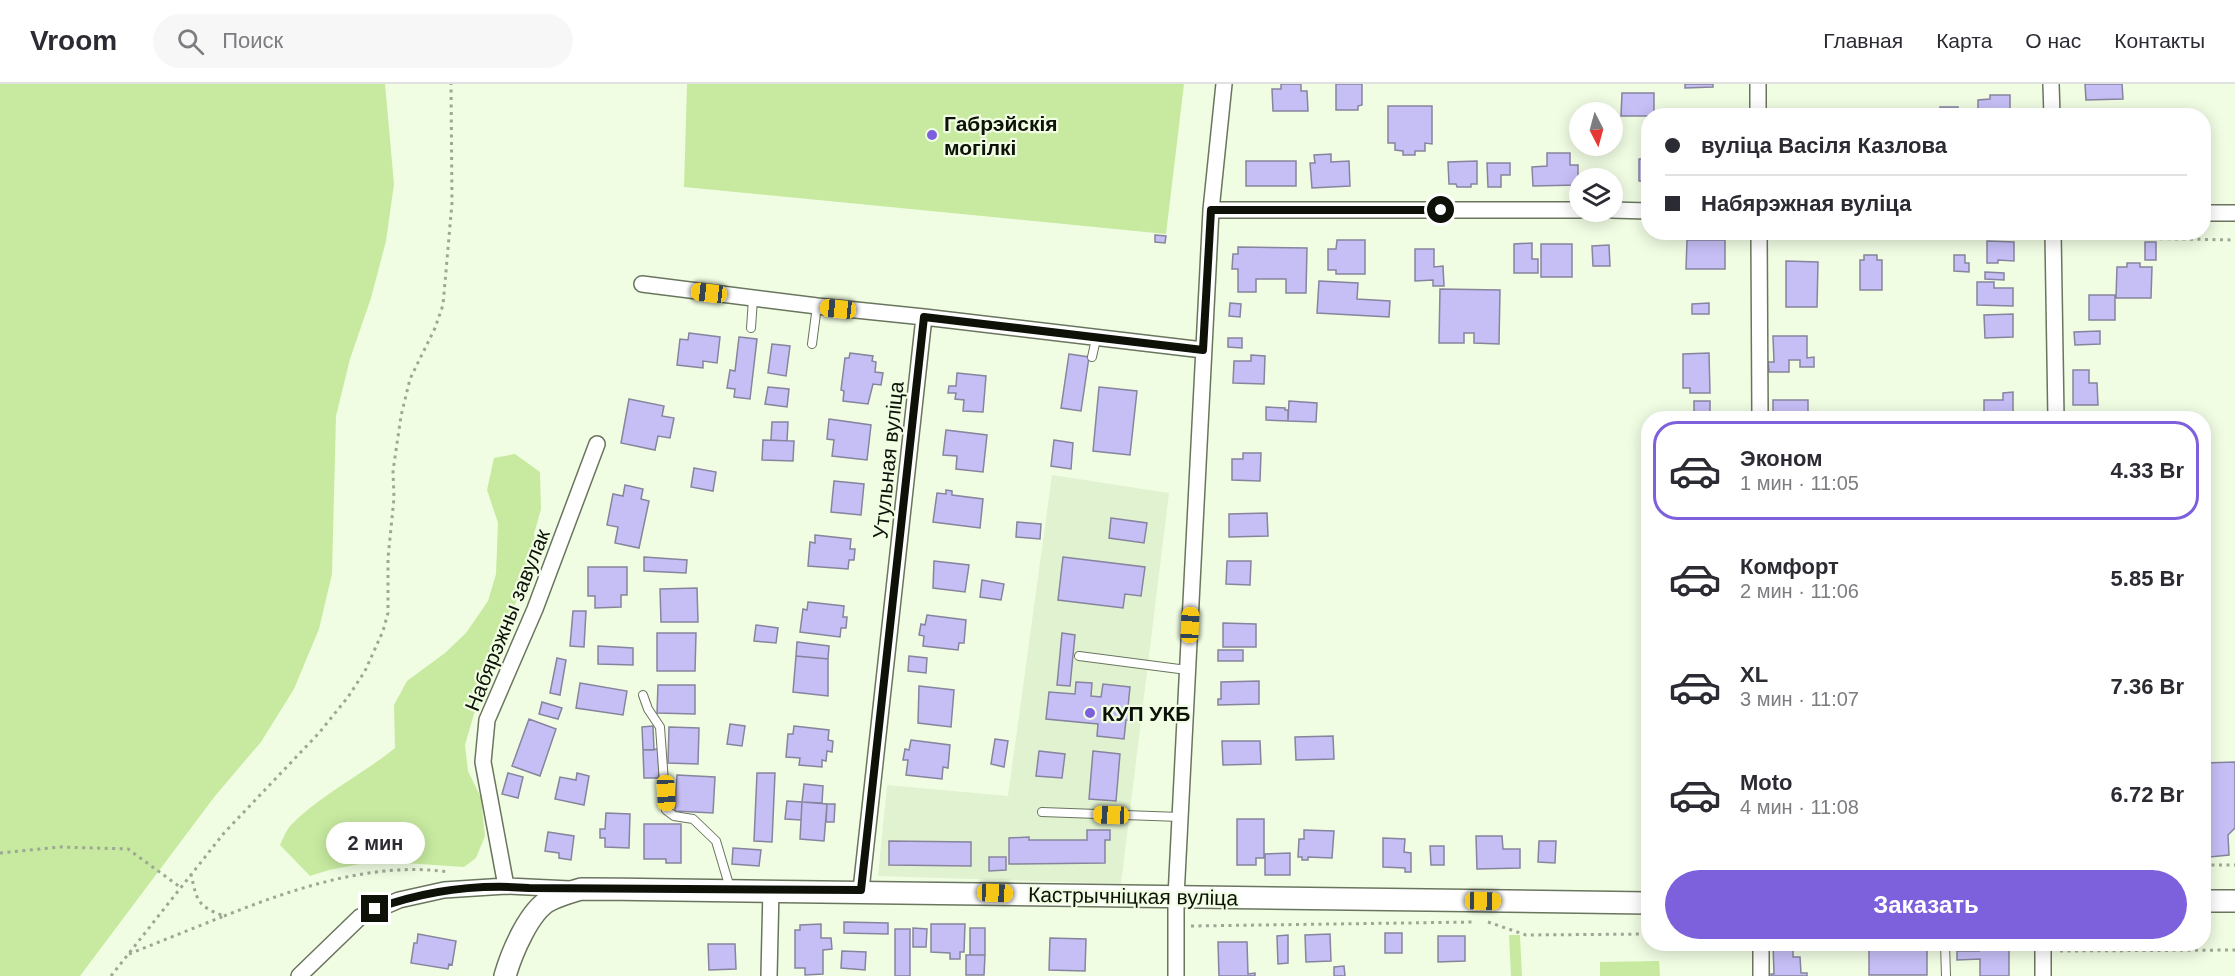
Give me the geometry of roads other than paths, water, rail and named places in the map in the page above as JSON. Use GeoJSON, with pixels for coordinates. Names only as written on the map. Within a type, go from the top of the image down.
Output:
{"type":"FeatureCollection","features":[{"type":"Feature","properties":{"kind":"main road","name":"Кастрычніцкая вуліца"},"geometry":{"type":"LineString","coordinates":[[505,976],[520,936],[532,918],[547,901],[581,889],[861,890],[1641,903]]}},
{"type":"Feature","properties":{"kind":"main road"},"geometry":{"type":"LineString","coordinates":[[2211,901],[2235,901]]}},
{"type":"Feature","properties":{"kind":"street"},"geometry":{"type":"LineString","coordinates":[[1176,976],[1176,897],[1203,350],[1211,210],[1224,84]]}},
{"type":"Feature","properties":{"kind":"street"},"geometry":{"type":"LineString","coordinates":[[1758,84],[1758,108]]}},
{"type":"Feature","properties":{"kind":"street"},"geometry":{"type":"LineString","coordinates":[[2051,84],[2052,108]]}},
{"type":"Feature","properties":{"kind":"street"},"geometry":{"type":"LineString","coordinates":[[1211,210],[1569,210]]}},
{"type":"Feature","properties":{"kind":"street"},"geometry":{"type":"LineString","coordinates":[[1623,210],[1641,211]]}},
{"type":"Feature","properties":{"kind":"street"},"geometry":{"type":"LineString","coordinates":[[2211,213],[2235,213]]}},
{"type":"Feature","properties":{"kind":"street"},"geometry":{"type":"LineString","coordinates":[[1759,240],[1760,411]]}},
{"type":"Feature","properties":{"kind":"street"},"geometry":{"type":"LineString","coordinates":[[2053,240],[2056,411]]}},
{"type":"Feature","properties":{"kind":"street"},"geometry":{"type":"LineString","coordinates":[[642,284],[753,299],[1203,350]]}},
{"type":"Feature","properties":{"kind":"street","name":"Утульная вуліца"},"geometry":{"type":"LineString","coordinates":[[861,890],[924,317]]}},
{"type":"Feature","properties":{"kind":"street","name":"Набярэжны завулак"},"geometry":{"type":"LineString","coordinates":[[506,886],[483,762],[487,720],[535,609],[597,444]]}},
{"type":"Feature","properties":{"kind":"street"},"geometry":{"type":"LineString","coordinates":[[299,976],[360,917],[399,900],[444,890],[506,886],[581,889]]}},
{"type":"Feature","properties":{"kind":"street"},"geometry":{"type":"LineString","coordinates":[[769,976],[771,889]]}},
{"type":"Feature","properties":{"kind":"street"},"geometry":{"type":"LineString","coordinates":[[1761,951],[1761,976]]}},
{"type":"Feature","properties":{"kind":"street"},"geometry":{"type":"LineString","coordinates":[[2043,951],[2043,976]]}},
{"type":"Feature","properties":{"kind":"lane"},"geometry":{"type":"LineString","coordinates":[[751,328],[753,299]]}},
{"type":"Feature","properties":{"kind":"lane"},"geometry":{"type":"LineString","coordinates":[[812,344],[817,306]]}},
{"type":"Feature","properties":{"kind":"lane"},"geometry":{"type":"LineString","coordinates":[[1092,357],[1096,339]]}},
{"type":"Feature","properties":{"kind":"lane"},"geometry":{"type":"LineString","coordinates":[[1079,656],[1187,670]]}},
{"type":"Feature","properties":{"kind":"lane"},"geometry":{"type":"LineString","coordinates":[[643,695],[660,727],[666,810],[674,816],[693,819],[716,841],[730,890]]}},
{"type":"Feature","properties":{"kind":"lane"},"geometry":{"type":"LineString","coordinates":[[1042,812],[1180,817]]}},
{"type":"Feature","properties":{"kind":"lane"},"geometry":{"type":"LineString","coordinates":[[1945,951],[1946,976]]}},
{"type":"Feature","properties":{"kind":"place","name":"Габрэйскія могілкі"},"geometry":{"type":"Point","coordinates":[932,135]}},
{"type":"Feature","properties":{"kind":"place","name":"КУП УКБ"},"geometry":{"type":"Point","coordinates":[1090,713]}}]}
